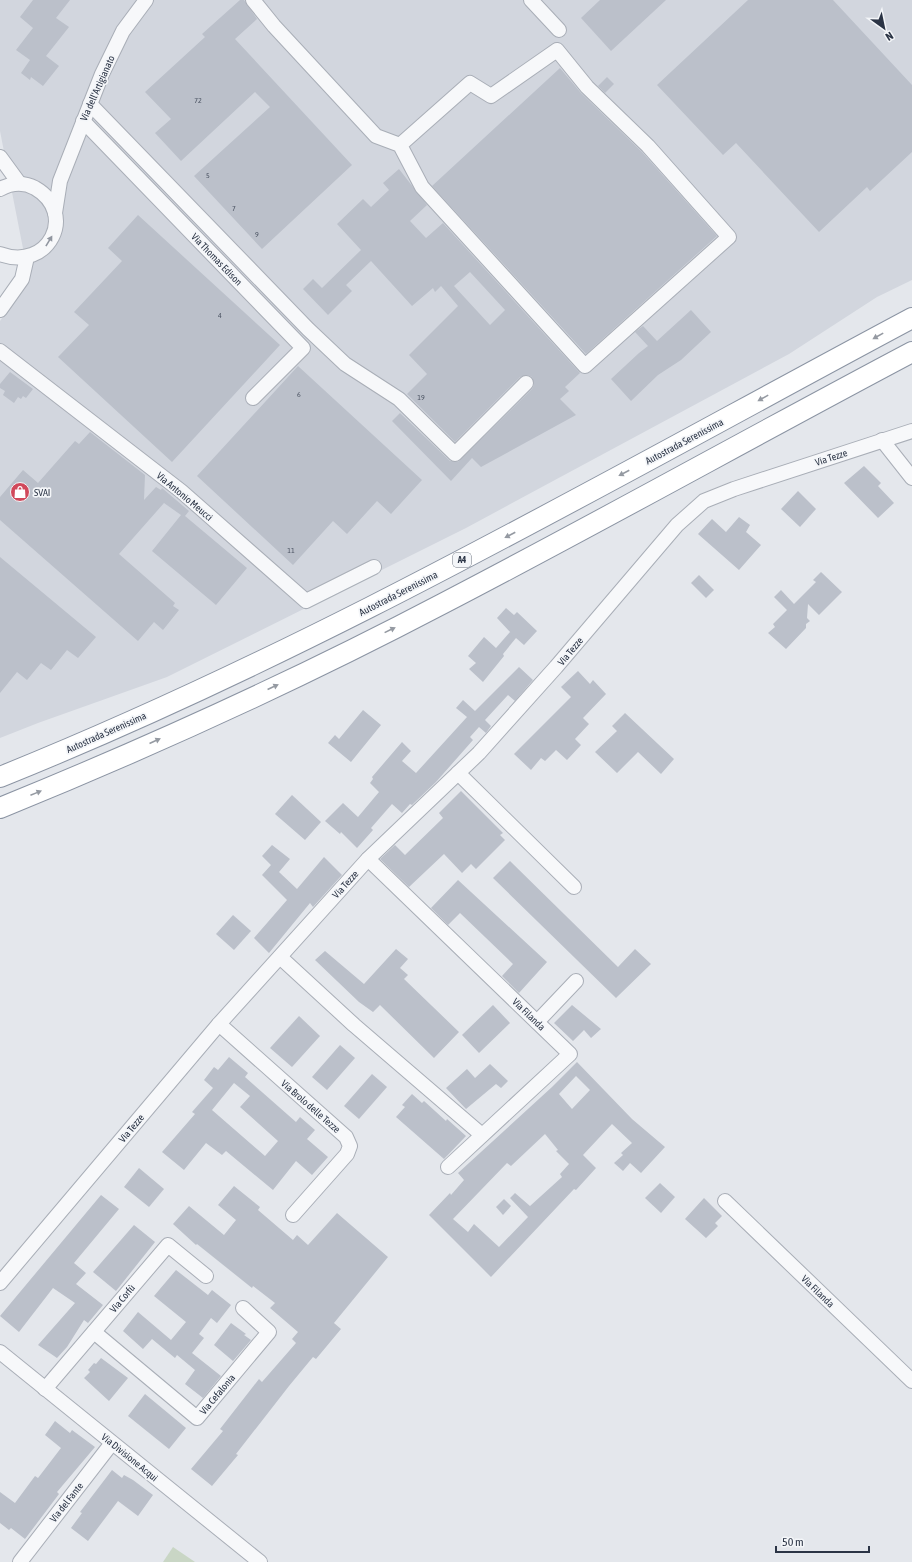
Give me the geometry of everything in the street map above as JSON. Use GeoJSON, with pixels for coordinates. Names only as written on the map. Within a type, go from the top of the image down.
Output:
{"type":"FeatureCollection","features":[{"type":"Feature","properties":{"kind":"highway","name":"Autostrada Serenissima"},"geometry":{"type":"LineString","coordinates":[[0,777],[173,702],[293,646],[425,580],[912,318]]}},
{"type":"Feature","properties":{"kind":"highway"},"geometry":{"type":"LineString","coordinates":[[0,808],[186,728],[434,608],[912,352]]}},
{"type":"Feature","properties":{"kind":"street","name":"Via dell'Artigianato"},"geometry":{"type":"LineString","coordinates":[[27,257],[35,255],[45,248],[52,237],[56,225],[55,213],[60,181],[83,120],[102,74],[123,31],[146,0]]}},
{"type":"Feature","properties":{"kind":"street"},"geometry":{"type":"LineString","coordinates":[[253,0],[376,136],[400,145],[422,187],[585,366],[729,237],[648,146],[587,88],[557,50],[491,96],[470,82],[400,145]]}},
{"type":"Feature","properties":{"kind":"street"},"geometry":{"type":"LineString","coordinates":[[531,0],[559,30]]}},
{"type":"Feature","properties":{"kind":"street"},"geometry":{"type":"LineString","coordinates":[[90,104],[308,329],[346,364],[399,399],[455,454],[526,383]]}},
{"type":"Feature","properties":{"kind":"street","name":"Via Thomas Edison"},"geometry":{"type":"LineString","coordinates":[[83,120],[303,348],[253,398]]}},
{"type":"Feature","properties":{"kind":"street"},"geometry":{"type":"LineString","coordinates":[[0,158],[9,186],[31,186],[42,192],[50,201],[55,213]]}},
{"type":"Feature","properties":{"kind":"street"},"geometry":{"type":"LineString","coordinates":[[42,192],[60,181]]}},
{"type":"Feature","properties":{"kind":"street"},"geometry":{"type":"LineString","coordinates":[[0,254],[11,258],[27,257],[22,279],[0,310]]}},
{"type":"Feature","properties":{"kind":"street","name":"Via Antonio Meucci"},"geometry":{"type":"LineString","coordinates":[[0,350],[181,491],[306,601],[374,566]]}},
{"type":"Feature","properties":{"kind":"street","name":"Via Tezze"},"geometry":{"type":"LineString","coordinates":[[0,1283],[219,1024],[368,859],[479,753],[556,667],[677,525],[704,501],[734,489],[912,431]]}},
{"type":"Feature","properties":{"kind":"street"},"geometry":{"type":"LineString","coordinates":[[882,440],[912,478]]}},
{"type":"Feature","properties":{"kind":"street"},"geometry":{"type":"LineString","coordinates":[[458,773],[574,887]]}},
{"type":"Feature","properties":{"kind":"street","name":"Via Filanda"},"geometry":{"type":"LineString","coordinates":[[368,859],[570,1054],[448,1167]]}},
{"type":"Feature","properties":{"kind":"street"},"geometry":{"type":"LineString","coordinates":[[280,957],[354,1025],[482,1135]]}},
{"type":"Feature","properties":{"kind":"street"},"geometry":{"type":"LineString","coordinates":[[537,1022],[576,981]]}},
{"type":"Feature","properties":{"kind":"street","name":"Via Brolo delle Tezze"},"geometry":{"type":"LineString","coordinates":[[219,1024],[346,1137],[350,1146],[347,1154],[293,1215]]}},
{"type":"Feature","properties":{"kind":"street","name":"Via Filanda"},"geometry":{"type":"LineString","coordinates":[[725,1201],[912,1381]]}},
{"type":"Feature","properties":{"kind":"street","name":"Via Corfù"},"geometry":{"type":"LineString","coordinates":[[45,1389],[168,1245],[206,1276]]}},
{"type":"Feature","properties":{"kind":"street","name":"Via Cefalonia"},"geometry":{"type":"LineString","coordinates":[[94,1332],[197,1418],[269,1332],[243,1308]]}},
{"type":"Feature","properties":{"kind":"street","name":"Via Divisione Acqui"},"geometry":{"type":"LineString","coordinates":[[0,1353],[260,1562]]}},
{"type":"Feature","properties":{"kind":"street","name":"Via del Fante"},"geometry":{"type":"LineString","coordinates":[[20,1562],[112,1443]]}},
{"type":"Feature","properties":{"kind":"shaded area"},"geometry":{"type":"Polygon","coordinates":[[[0,0],[912,0],[912,280],[877,297],[789,354],[466,528],[167,677],[0,738],[0,321],[29,279],[0,131],[0,0]]]}},
{"type":"Feature","properties":{"kind":"green space"},"geometry":{"type":"Polygon","coordinates":[[[173,1547],[195,1562],[163,1562],[173,1547]]]}},
{"type":"Feature","properties":{"kind":"building"},"geometry":{"type":"Polygon","coordinates":[[[33,0],[70,0],[56,18],[69,27],[46,56],[59,66],[43,86],[31,77],[30,80],[21,73],[30,60],[16,50],[33,28],[20,17],[33,0]]]}},
{"type":"Feature","properties":{"kind":"building"},"geometry":{"type":"Polygon","coordinates":[[[240,0],[244,0],[257,19],[235,39],[352,165],[262,249],[194,176],[270,107],[255,92],[181,161],[155,133],[171,119],[145,92],[205,37],[202,34],[240,0]]]}},
{"type":"Feature","properties":{"kind":"building"},"geometry":{"type":"Polygon","coordinates":[[[600,0],[666,0],[611,51],[581,18],[600,0]]]}},
{"type":"Feature","properties":{"kind":"building"},"geometry":{"type":"Polygon","coordinates":[[[748,0],[833,0],[912,85],[912,152],[870,191],[867,187],[819,232],[736,143],[723,155],[657,85],[748,0]]]}},
{"type":"Feature","properties":{"kind":"building"},"geometry":{"type":"Polygon","coordinates":[[[560,68],[581,93],[642,152],[717,236],[586,354],[432,186],[560,68]]]}},
{"type":"Feature","properties":{"kind":"building"},"geometry":{"type":"Polygon","coordinates":[[[607,77],[614,84],[605,93],[598,86],[607,77]]]}},
{"type":"Feature","properties":{"kind":"building"},"geometry":{"type":"Polygon","coordinates":[[[399,169],[427,205],[410,221],[426,238],[443,223],[580,373],[565,387],[569,391],[560,399],[576,415],[481,467],[472,458],[451,481],[392,421],[400,413],[450,461],[458,462],[532,389],[534,385],[532,377],[528,375],[520,377],[455,442],[407,394],[427,374],[409,355],[458,306],[441,286],[435,292],[433,288],[412,306],[371,261],[346,285],[352,291],[328,315],[303,289],[313,279],[322,288],[361,250],[337,224],[363,199],[371,207],[389,190],[383,183],[399,169]],[[470,272],[454,286],[490,325],[505,310],[470,272]]]}},
{"type":"Feature","properties":{"kind":"building"},"geometry":{"type":"Polygon","coordinates":[[[138,215],[280,345],[172,462],[58,357],[89,325],[74,312],[122,261],[108,248],[138,215]]]}},
{"type":"Feature","properties":{"kind":"building"},"geometry":{"type":"Polygon","coordinates":[[[691,310],[711,332],[681,360],[658,375],[631,401],[611,379],[648,346],[635,332],[643,326],[657,341],[691,310]]]}},
{"type":"Feature","properties":{"kind":"building"},"geometry":{"type":"Polygon","coordinates":[[[298,366],[422,480],[391,514],[377,501],[347,534],[333,521],[293,565],[197,476],[298,366]]]}},
{"type":"Feature","properties":{"kind":"building"},"geometry":{"type":"Polygon","coordinates":[[[10,372],[33,389],[26,398],[23,396],[21,399],[18,397],[14,403],[3,395],[5,391],[0,388],[0,384],[10,372]]]}},
{"type":"Feature","properties":{"kind":"building"},"geometry":{"type":"Polygon","coordinates":[[[90,432],[145,475],[144,500],[156,487],[161,490],[162,488],[189,511],[185,516],[247,568],[216,605],[152,551],[181,515],[164,503],[119,554],[175,603],[173,606],[179,610],[163,630],[154,622],[138,641],[0,520],[0,497],[23,470],[38,483],[75,441],[79,444],[90,432]]]}},
{"type":"Feature","properties":{"kind":"building"},"geometry":{"type":"Polygon","coordinates":[[[864,466],[881,483],[878,486],[894,503],[878,518],[844,483],[864,466]]]}},
{"type":"Feature","properties":{"kind":"building"},"geometry":{"type":"Polygon","coordinates":[[[798,491],[816,509],[800,527],[781,509],[798,491]]]}},
{"type":"Feature","properties":{"kind":"building"},"geometry":{"type":"Polygon","coordinates":[[[739,517],[750,525],[746,532],[761,545],[739,570],[698,534],[712,519],[726,532],[739,517]]]}},
{"type":"Feature","properties":{"kind":"building"},"geometry":{"type":"Polygon","coordinates":[[[0,557],[96,637],[78,658],[67,650],[51,670],[41,663],[27,680],[17,672],[0,693],[0,557]]]}},
{"type":"Feature","properties":{"kind":"building"},"geometry":{"type":"Polygon","coordinates":[[[821,572],[842,592],[819,615],[808,604],[807,618],[810,621],[806,624],[806,628],[786,649],[768,633],[775,627],[773,624],[787,610],[774,597],[781,590],[794,604],[816,582],[813,580],[821,572]]]}},
{"type":"Feature","properties":{"kind":"building"},"geometry":{"type":"Polygon","coordinates":[[[699,575],[714,590],[706,598],[691,583],[699,575]]]}},
{"type":"Feature","properties":{"kind":"building"},"geometry":{"type":"Polygon","coordinates":[[[506,608],[514,615],[517,612],[537,631],[524,645],[516,638],[503,654],[504,656],[483,682],[469,669],[476,663],[468,656],[484,637],[496,648],[510,632],[511,633],[497,618],[506,608]]]}},
{"type":"Feature","properties":{"kind":"building"},"geometry":{"type":"Polygon","coordinates":[[[519,667],[533,680],[515,701],[508,695],[485,720],[491,726],[486,733],[479,727],[470,737],[473,740],[436,782],[412,805],[410,804],[402,813],[392,804],[371,828],[373,830],[357,848],[341,832],[340,834],[325,821],[343,803],[358,817],[379,792],[370,783],[373,779],[372,777],[402,742],[411,751],[402,761],[416,773],[467,717],[456,708],[463,700],[475,711],[519,667]]]}},
{"type":"Feature","properties":{"kind":"building"},"geometry":{"type":"Polygon","coordinates":[[[578,671],[590,684],[593,680],[606,694],[583,718],[589,724],[575,739],[581,745],[567,760],[556,750],[545,761],[541,758],[531,770],[514,754],[571,697],[561,687],[578,671]]]}},
{"type":"Feature","properties":{"kind":"building"},"geometry":{"type":"Polygon","coordinates":[[[363,710],[381,725],[351,762],[328,743],[335,735],[339,739],[363,710]]]}},
{"type":"Feature","properties":{"kind":"building"},"geometry":{"type":"Polygon","coordinates":[[[625,713],[674,759],[661,774],[638,752],[617,773],[595,752],[617,731],[612,726],[625,713]]]}},
{"type":"Feature","properties":{"kind":"building"},"geometry":{"type":"Polygon","coordinates":[[[461,791],[503,833],[500,835],[505,840],[476,869],[471,864],[462,873],[444,854],[409,887],[380,859],[395,845],[405,855],[443,818],[439,813],[461,791]]]}},
{"type":"Feature","properties":{"kind":"building"},"geometry":{"type":"Polygon","coordinates":[[[292,795],[321,822],[305,840],[275,814],[292,795]]]}},
{"type":"Feature","properties":{"kind":"building"},"geometry":{"type":"Polygon","coordinates":[[[272,845],[290,859],[279,872],[297,889],[324,857],[342,875],[313,907],[310,903],[269,953],[254,938],[287,900],[262,875],[271,865],[262,856],[272,845]]]}},
{"type":"Feature","properties":{"kind":"building"},"geometry":{"type":"Polygon","coordinates":[[[510,861],[618,967],[635,949],[651,964],[616,998],[493,878],[510,861]]]}},
{"type":"Feature","properties":{"kind":"building"},"geometry":{"type":"Polygon","coordinates":[[[458,880],[547,962],[519,993],[502,976],[513,964],[460,913],[448,925],[431,908],[458,880]]]}},
{"type":"Feature","properties":{"kind":"building"},"geometry":{"type":"Polygon","coordinates":[[[233,915],[251,931],[234,950],[216,934],[233,915]]]}},
{"type":"Feature","properties":{"kind":"building"},"geometry":{"type":"Polygon","coordinates":[[[396,949],[408,959],[400,968],[408,975],[404,979],[459,1032],[434,1058],[380,1005],[373,1012],[359,1002],[315,960],[325,951],[364,984],[396,949]]]}},
{"type":"Feature","properties":{"kind":"building"},"geometry":{"type":"Polygon","coordinates":[[[493,1005],[510,1023],[479,1053],[462,1035],[493,1005]]]}},
{"type":"Feature","properties":{"kind":"building"},"geometry":{"type":"Polygon","coordinates":[[[572,1005],[601,1029],[591,1038],[584,1030],[573,1041],[554,1023],[572,1005]]]}},
{"type":"Feature","properties":{"kind":"building"},"geometry":{"type":"Polygon","coordinates":[[[299,1016],[320,1036],[292,1067],[270,1048],[299,1016]]]}},
{"type":"Feature","properties":{"kind":"building"},"geometry":{"type":"Polygon","coordinates":[[[340,1045],[355,1058],[327,1090],[312,1077],[340,1045]]]}},
{"type":"Feature","properties":{"kind":"building"},"geometry":{"type":"Polygon","coordinates":[[[229,1057],[248,1073],[245,1077],[296,1122],[300,1117],[315,1130],[307,1139],[328,1157],[312,1175],[296,1161],[273,1190],[226,1151],[222,1155],[206,1143],[184,1170],[162,1152],[195,1114],[192,1112],[213,1088],[204,1080],[214,1067],[218,1070],[229,1057]],[[234,1083],[212,1110],[265,1156],[278,1141],[240,1107],[250,1096],[234,1083]]]}},
{"type":"Feature","properties":{"kind":"building"},"geometry":{"type":"Polygon","coordinates":[[[577,1062],[632,1119],[665,1147],[641,1173],[630,1163],[623,1171],[614,1163],[623,1155],[621,1153],[632,1143],[612,1124],[583,1155],[596,1168],[576,1190],[574,1189],[491,1277],[429,1215],[450,1193],[451,1195],[464,1180],[458,1173],[552,1087],[577,1062]],[[576,1076],[559,1094],[572,1109],[590,1090],[576,1076]],[[545,1134],[511,1166],[507,1163],[453,1219],[468,1232],[474,1224],[499,1247],[528,1217],[510,1198],[515,1193],[530,1206],[562,1177],[560,1174],[569,1164],[556,1151],[558,1150],[545,1134]]]}},
{"type":"Feature","properties":{"kind":"building"},"geometry":{"type":"Polygon","coordinates":[[[490,1064],[508,1081],[501,1088],[496,1084],[466,1109],[446,1088],[467,1069],[475,1078],[490,1064]]]}},
{"type":"Feature","properties":{"kind":"building"},"geometry":{"type":"Polygon","coordinates":[[[372,1074],[387,1087],[359,1119],[344,1106],[372,1074]]]}},
{"type":"Feature","properties":{"kind":"building"},"geometry":{"type":"Polygon","coordinates":[[[412,1094],[422,1103],[424,1101],[446,1121],[447,1119],[466,1136],[444,1159],[396,1117],[405,1107],[402,1105],[412,1094]]]}},
{"type":"Feature","properties":{"kind":"building"},"geometry":{"type":"Polygon","coordinates":[[[139,1168],[164,1189],[149,1207],[124,1187],[139,1168]]]}},
{"type":"Feature","properties":{"kind":"building"},"geometry":{"type":"Polygon","coordinates":[[[660,1183],[675,1197],[661,1213],[645,1198],[660,1183]]]}},
{"type":"Feature","properties":{"kind":"building"},"geometry":{"type":"Polygon","coordinates":[[[234,1186],[260,1207],[258,1210],[293,1240],[297,1235],[308,1245],[337,1213],[388,1257],[334,1323],[341,1329],[316,1359],[313,1357],[289,1386],[236,1454],[238,1455],[212,1486],[191,1469],[223,1431],[220,1429],[259,1379],[262,1382],[296,1343],[292,1339],[298,1332],[270,1308],[275,1303],[253,1286],[252,1288],[197,1244],[196,1245],[173,1224],[189,1206],[224,1235],[236,1220],[218,1205],[234,1186]]]}},
{"type":"Feature","properties":{"kind":"building"},"geometry":{"type":"Polygon","coordinates":[[[101,1195],[119,1209],[74,1263],[86,1273],[76,1284],[103,1305],[88,1323],[84,1320],[67,1347],[57,1358],[38,1345],[75,1303],[53,1288],[19,1332],[0,1316],[101,1195]]]}},
{"type":"Feature","properties":{"kind":"building"},"geometry":{"type":"Polygon","coordinates":[[[704,1198],[722,1216],[715,1223],[718,1226],[706,1238],[685,1219],[704,1198]]]}},
{"type":"Feature","properties":{"kind":"building"},"geometry":{"type":"Polygon","coordinates":[[[504,1199],[511,1206],[503,1215],[496,1207],[504,1199]]]}},
{"type":"Feature","properties":{"kind":"building"},"geometry":{"type":"Polygon","coordinates":[[[134,1225],[155,1242],[116,1291],[93,1272],[134,1225]]]}},
{"type":"Feature","properties":{"kind":"building"},"geometry":{"type":"Polygon","coordinates":[[[176,1270],[208,1295],[212,1290],[231,1305],[217,1323],[211,1318],[199,1334],[204,1338],[192,1353],[221,1376],[203,1398],[185,1384],[195,1370],[177,1355],[175,1358],[152,1339],[143,1349],[123,1331],[138,1312],[171,1340],[186,1322],[154,1296],[176,1270]]]}},
{"type":"Feature","properties":{"kind":"building"},"geometry":{"type":"Polygon","coordinates":[[[231,1323],[246,1334],[244,1335],[251,1340],[233,1361],[214,1345],[231,1323]]]}},
{"type":"Feature","properties":{"kind":"building"},"geometry":{"type":"Polygon","coordinates":[[[101,1358],[128,1378],[109,1401],[84,1378],[90,1372],[88,1370],[101,1358]]]}},
{"type":"Feature","properties":{"kind":"building"},"geometry":{"type":"Polygon","coordinates":[[[145,1394],[186,1428],[169,1449],[128,1416],[145,1394]]]}},
{"type":"Feature","properties":{"kind":"building"},"geometry":{"type":"Polygon","coordinates":[[[55,1421],[70,1433],[72,1430],[95,1447],[57,1492],[59,1494],[25,1539],[11,1528],[9,1530],[0,1523],[0,1492],[15,1503],[35,1476],[38,1478],[61,1448],[45,1435],[55,1421]]]}},
{"type":"Feature","properties":{"kind":"building"},"geometry":{"type":"Polygon","coordinates":[[[112,1470],[122,1478],[124,1475],[133,1480],[153,1495],[138,1516],[118,1501],[88,1541],[71,1528],[82,1513],[80,1512],[112,1470]]]}},
{"type":"Feature","properties":{"kind":"place","name":"SVAI"},"geometry":{"type":"Point","coordinates":[20,492]}}]}
